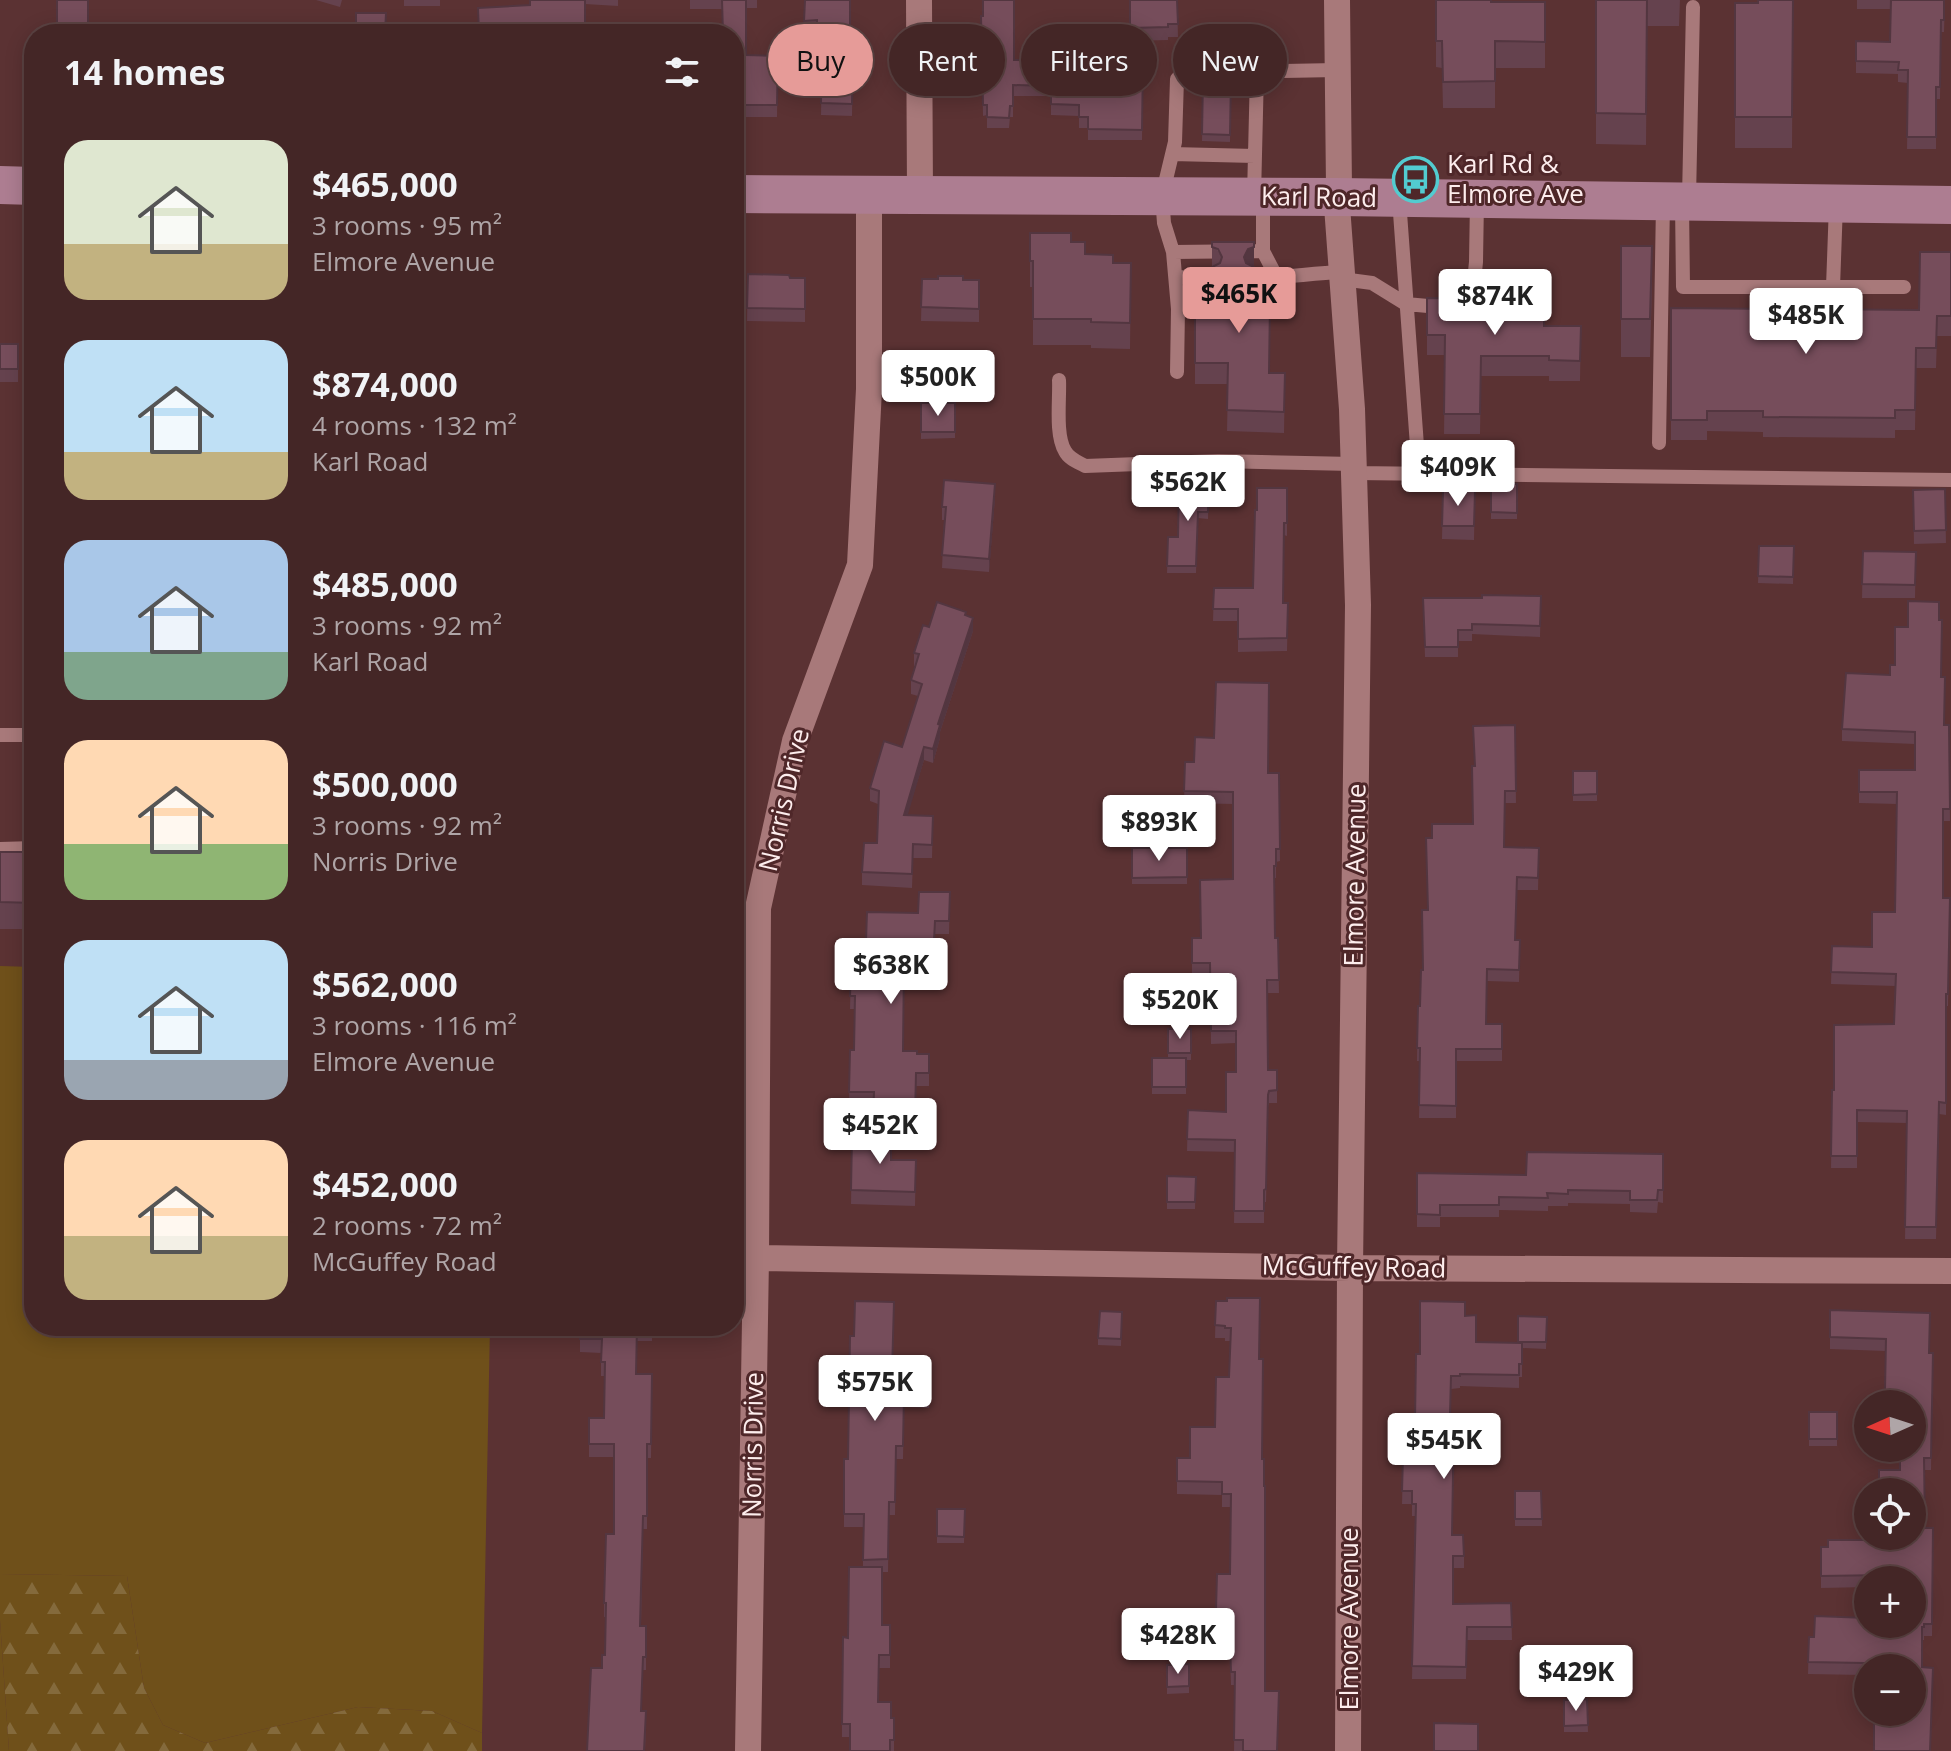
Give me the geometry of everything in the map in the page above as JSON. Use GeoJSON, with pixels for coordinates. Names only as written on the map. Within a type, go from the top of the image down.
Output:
{"type":"FeatureCollection","features":[{"type":"Feature","properties":{"kind":"main road"},"geometry":{"type":"LineString","coordinates":[[0,185],[24,186]]}},
{"type":"Feature","properties":{"kind":"main road","name":"Karl Road"},"geometry":{"type":"LineString","coordinates":[[744,194],[1258,196],[1951,205]]}},
{"type":"Feature","properties":{"kind":"street"},"geometry":{"type":"LineString","coordinates":[[919,0],[920,194]]}},
{"type":"Feature","properties":{"kind":"street","name":"Elmore Avenue"},"geometry":{"type":"LineString","coordinates":[[1337,0],[1337,206],[1352,409],[1358,605],[1348,1751]]}},
{"type":"Feature","properties":{"kind":"street","name":"Norris Drive"},"geometry":{"type":"LineString","coordinates":[[748,1751],[758,908],[795,741],[860,565],[869,389],[869,195]]}},
{"type":"Feature","properties":{"kind":"street","name":"McGuffey Road"},"geometry":{"type":"LineString","coordinates":[[756,1258],[1350,1268],[1951,1271]]}},
{"type":"Feature","properties":{"kind":"lane"},"geometry":{"type":"LineString","coordinates":[[1659,443],[1693,7]]}},
{"type":"Feature","properties":{"kind":"lane"},"geometry":{"type":"LineString","coordinates":[[1287,71],[1337,70]]}},
{"type":"Feature","properties":{"kind":"lane"},"geometry":{"type":"LineString","coordinates":[[1176,96],[1175,142],[1162,196],[1164,223],[1173,252],[1176,277],[1177,372]]}},
{"type":"Feature","properties":{"kind":"lane"},"geometry":{"type":"LineString","coordinates":[[1254,309],[1277,309],[1277,278],[1263,251],[1255,156],[1256,96]]}},
{"type":"Feature","properties":{"kind":"lane"},"geometry":{"type":"LineString","coordinates":[[1172,154],[1255,156]]}},
{"type":"Feature","properties":{"kind":"lane"},"geometry":{"type":"LineString","coordinates":[[1399,198],[1419,473]]}},
{"type":"Feature","properties":{"kind":"lane"},"geometry":{"type":"LineString","coordinates":[[1254,278],[1315,272],[1342,275],[1372,283],[1406,304],[1461,309],[1472,300],[1477,199]]}},
{"type":"Feature","properties":{"kind":"lane"},"geometry":{"type":"LineString","coordinates":[[1678,203],[1683,287],[1904,287]]}},
{"type":"Feature","properties":{"kind":"lane"},"geometry":{"type":"LineString","coordinates":[[1833,287],[1836,204]]}},
{"type":"Feature","properties":{"kind":"lane"},"geometry":{"type":"LineString","coordinates":[[1173,252],[1263,251]]}},
{"type":"Feature","properties":{"kind":"lane"},"geometry":{"type":"LineString","coordinates":[[1176,277],[1212,278]]}},
{"type":"Feature","properties":{"kind":"lane"},"geometry":{"type":"LineString","coordinates":[[1178,309],[1212,309]]}},
{"type":"Feature","properties":{"kind":"lane"},"geometry":{"type":"LineString","coordinates":[[1059,380],[1060,439],[1065,452],[1085,466],[1218,461],[1419,473],[1951,480]]}},
{"type":"Feature","properties":{"kind":"lane"},"geometry":{"type":"LineString","coordinates":[[0,735],[24,735]]}},
{"type":"Feature","properties":{"kind":"lane"},"geometry":{"type":"LineString","coordinates":[[0,849],[24,848]]}},
{"type":"Feature","properties":{"kind":"green space"},"geometry":{"type":"Polygon","coordinates":[[[0,966],[24,967],[24,1336],[490,1336],[482,1733],[432,1711],[358,1707],[205,1743],[163,1725],[144,1688],[127,1576],[0,1574],[0,966]]]}},
{"type":"Feature","properties":{"kind":"green space"},"geometry":{"type":"Polygon","coordinates":[[[0,1574],[127,1576],[144,1688],[163,1725],[205,1743],[358,1707],[432,1711],[482,1733],[482,1751],[9,1751],[0,1574]]]}},
{"type":"Feature","properties":{"kind":"green space"},"geometry":{"type":"Polygon","coordinates":[[[0,1620],[9,1751],[0,1751],[0,1620]]]}},
{"type":"Feature","properties":{"kind":"building"},"geometry":{"type":"Polygon","coordinates":[[[57,0],[88,0],[88,24],[57,24],[57,0]]]}},
{"type":"Feature","properties":{"kind":"building"},"geometry":{"type":"Polygon","coordinates":[[[530,0],[585,0],[585,24],[479,24],[478,8],[530,5],[530,0]]]}},
{"type":"Feature","properties":{"kind":"building"},"geometry":{"type":"Polygon","coordinates":[[[722,0],[746,0],[746,55],[768,56],[768,96],[777,96],[777,105],[744,105],[744,24],[723,24],[722,0]]]}},
{"type":"Feature","properties":{"kind":"building"},"geometry":{"type":"Polygon","coordinates":[[[805,0],[850,0],[850,24],[804,21],[805,0]]]}},
{"type":"Feature","properties":{"kind":"building"},"geometry":{"type":"Polygon","coordinates":[[[983,0],[1014,0],[1014,60],[1021,60],[1021,85],[1013,85],[1013,106],[1010,106],[1009,118],[987,117],[987,105],[983,105],[983,96],[1005,96],[1005,24],[981,24],[983,0]]]}},
{"type":"Feature","properties":{"kind":"building"},"geometry":{"type":"Polygon","coordinates":[[[1130,0],[1177,0],[1178,24],[1157,27],[1157,24],[1130,24],[1130,0]]]}},
{"type":"Feature","properties":{"kind":"building"},"geometry":{"type":"Polygon","coordinates":[[[1436,0],[1545,2],[1545,42],[1495,41],[1495,81],[1443,82],[1442,41],[1436,41],[1436,0]]]}},
{"type":"Feature","properties":{"kind":"building"},"geometry":{"type":"Polygon","coordinates":[[[1596,0],[1647,0],[1646,114],[1596,113],[1596,0]]]}},
{"type":"Feature","properties":{"kind":"building"},"geometry":{"type":"Polygon","coordinates":[[[1758,0],[1793,0],[1792,117],[1735,117],[1735,3],[1758,3],[1758,0]]]}},
{"type":"Feature","properties":{"kind":"building"},"geometry":{"type":"Polygon","coordinates":[[[1891,0],[1944,0],[1940,87],[1936,87],[1936,137],[1907,137],[1908,70],[1898,70],[1899,62],[1856,61],[1856,41],[1890,42],[1891,0]]]}},
{"type":"Feature","properties":{"kind":"building"},"geometry":{"type":"Polygon","coordinates":[[[356,13],[386,13],[385,24],[356,24],[356,13]]]}},
{"type":"Feature","properties":{"kind":"building"},"geometry":{"type":"Polygon","coordinates":[[[821,96],[852,96],[852,104],[821,103],[821,96]]]}},
{"type":"Feature","properties":{"kind":"building"},"geometry":{"type":"Polygon","coordinates":[[[1051,96],[1142,96],[1142,130],[1088,129],[1088,117],[1079,117],[1079,105],[1051,104],[1051,96]]]}},
{"type":"Feature","properties":{"kind":"building"},"geometry":{"type":"Polygon","coordinates":[[[1203,96],[1231,96],[1230,135],[1202,134],[1203,96]]]}},
{"type":"Feature","properties":{"kind":"building"},"geometry":{"type":"Polygon","coordinates":[[[1030,233],[1071,233],[1071,242],[1085,242],[1085,254],[1113,255],[1113,263],[1131,263],[1130,323],[1033,319],[1030,233]]]}},
{"type":"Feature","properties":{"kind":"building"},"geometry":{"type":"Polygon","coordinates":[[[1212,242],[1254,242],[1254,247],[1248,249],[1244,257],[1246,263],[1254,267],[1254,278],[1248,280],[1244,287],[1246,294],[1254,298],[1253,303],[1270,303],[1269,373],[1285,373],[1284,412],[1227,410],[1228,363],[1195,363],[1195,302],[1212,302],[1212,298],[1218,296],[1222,289],[1220,283],[1212,278],[1212,267],[1220,263],[1222,257],[1218,249],[1212,247],[1212,242]]]}},
{"type":"Feature","properties":{"kind":"building"},"geometry":{"type":"Polygon","coordinates":[[[1621,246],[1652,246],[1650,319],[1621,319],[1621,246]]]}},
{"type":"Feature","properties":{"kind":"building"},"geometry":{"type":"Polygon","coordinates":[[[1920,252],[1951,252],[1951,316],[1937,316],[1936,348],[1916,348],[1915,410],[1895,410],[1895,418],[1763,417],[1763,411],[1707,411],[1707,420],[1671,420],[1671,308],[1919,310],[1920,252]]]}},
{"type":"Feature","properties":{"kind":"building"},"geometry":{"type":"Polygon","coordinates":[[[748,274],[805,278],[805,309],[747,308],[748,274]]]}},
{"type":"Feature","properties":{"kind":"building"},"geometry":{"type":"Polygon","coordinates":[[[1508,274],[1544,275],[1544,326],[1581,326],[1580,361],[1549,360],[1549,356],[1481,356],[1480,414],[1444,414],[1445,335],[1427,335],[1427,298],[1507,299],[1508,274]]]}},
{"type":"Feature","properties":{"kind":"building"},"geometry":{"type":"Polygon","coordinates":[[[938,276],[963,276],[963,280],[979,280],[979,309],[921,307],[922,279],[938,279],[938,276]]]}},
{"type":"Feature","properties":{"kind":"building"},"geometry":{"type":"Polygon","coordinates":[[[0,344],[18,344],[18,369],[0,369],[0,344]]]}},
{"type":"Feature","properties":{"kind":"building"},"geometry":{"type":"Polygon","coordinates":[[[921,403],[955,403],[955,432],[921,432],[921,403]]]}},
{"type":"Feature","properties":{"kind":"building"},"geometry":{"type":"Polygon","coordinates":[[[944,480],[995,484],[989,559],[942,555],[946,507],[942,507],[944,480]]]}},
{"type":"Feature","properties":{"kind":"building"},"geometry":{"type":"Polygon","coordinates":[[[1179,481],[1209,482],[1208,512],[1198,512],[1196,566],[1167,566],[1168,537],[1178,537],[1179,481]]]}},
{"type":"Feature","properties":{"kind":"building"},"geometry":{"type":"Polygon","coordinates":[[[1491,484],[1517,484],[1517,513],[1491,512],[1491,484]]]}},
{"type":"Feature","properties":{"kind":"building"},"geometry":{"type":"Polygon","coordinates":[[[1257,488],[1287,488],[1283,603],[1288,603],[1287,638],[1238,639],[1238,609],[1213,609],[1214,588],[1253,588],[1257,488]]]}},
{"type":"Feature","properties":{"kind":"building"},"geometry":{"type":"Polygon","coordinates":[[[1945,489],[1946,530],[1914,531],[1913,490],[1945,489]]]}},
{"type":"Feature","properties":{"kind":"building"},"geometry":{"type":"Polygon","coordinates":[[[1443,491],[1475,491],[1474,526],[1442,526],[1443,491]]]}},
{"type":"Feature","properties":{"kind":"building"},"geometry":{"type":"Polygon","coordinates":[[[1759,546],[1794,546],[1793,577],[1758,576],[1759,546]]]}},
{"type":"Feature","properties":{"kind":"building"},"geometry":{"type":"Polygon","coordinates":[[[1863,551],[1916,552],[1915,585],[1862,584],[1863,551]]]}},
{"type":"Feature","properties":{"kind":"building"},"geometry":{"type":"Polygon","coordinates":[[[1482,595],[1541,596],[1540,626],[1472,624],[1472,630],[1458,630],[1458,647],[1425,647],[1423,598],[1482,598],[1482,595]]]}},
{"type":"Feature","properties":{"kind":"building"},"geometry":{"type":"Polygon","coordinates":[[[1908,601],[1939,602],[1939,620],[1942,620],[1941,677],[1945,677],[1944,725],[1949,725],[1950,809],[1943,809],[1943,898],[1950,898],[1946,1103],[1939,1102],[1936,1227],[1905,1227],[1907,1111],[1857,1110],[1857,1156],[1831,1156],[1834,1025],[1894,1024],[1896,974],[1831,972],[1832,946],[1872,947],[1872,912],[1895,912],[1897,792],[1859,792],[1859,770],[1915,770],[1915,732],[1842,729],[1846,673],[1890,675],[1890,665],[1895,665],[1895,627],[1908,627],[1908,601]]]}},
{"type":"Feature","properties":{"kind":"building"},"geometry":{"type":"Polygon","coordinates":[[[937,602],[966,612],[965,615],[973,618],[938,724],[933,749],[924,747],[904,815],[933,816],[932,845],[913,844],[912,874],[862,872],[864,843],[877,843],[879,791],[870,788],[884,741],[902,747],[922,684],[911,680],[919,654],[914,653],[923,625],[929,627],[937,602]]]}},
{"type":"Feature","properties":{"kind":"building"},"geometry":{"type":"Polygon","coordinates":[[[1216,682],[1269,683],[1268,773],[1279,773],[1280,849],[1276,849],[1274,866],[1279,980],[1267,980],[1268,1070],[1277,1070],[1277,1090],[1269,1091],[1268,1095],[1264,1211],[1234,1211],[1235,1140],[1187,1139],[1188,1110],[1226,1112],[1226,1072],[1236,1072],[1236,1031],[1211,1031],[1210,963],[1192,963],[1192,938],[1201,938],[1200,880],[1233,879],[1233,792],[1184,791],[1185,762],[1194,762],[1195,737],[1214,738],[1216,682]]]}},
{"type":"Feature","properties":{"kind":"building"},"geometry":{"type":"Polygon","coordinates":[[[1515,725],[1516,791],[1505,791],[1504,847],[1539,848],[1538,878],[1517,877],[1515,940],[1520,940],[1519,970],[1487,969],[1486,1024],[1502,1024],[1502,1049],[1456,1049],[1456,1106],[1419,1105],[1420,1048],[1417,1048],[1423,970],[1422,910],[1428,910],[1426,838],[1432,838],[1432,824],[1473,824],[1473,726],[1515,725]]]}},
{"type":"Feature","properties":{"kind":"building"},"geometry":{"type":"Polygon","coordinates":[[[1573,771],[1597,771],[1597,794],[1573,795],[1573,771]]]}},
{"type":"Feature","properties":{"kind":"building"},"geometry":{"type":"Polygon","coordinates":[[[1132,848],[1187,848],[1187,877],[1132,878],[1132,848]]]}},
{"type":"Feature","properties":{"kind":"building"},"geometry":{"type":"Polygon","coordinates":[[[0,852],[24,852],[24,903],[0,902],[0,852]]]}},
{"type":"Feature","properties":{"kind":"building"},"geometry":{"type":"Polygon","coordinates":[[[919,892],[950,892],[949,921],[935,921],[933,961],[904,961],[903,1051],[929,1054],[929,1073],[916,1073],[915,1119],[873,1118],[874,1092],[849,1092],[855,996],[850,996],[851,969],[865,969],[867,912],[918,913],[919,892]]]}},
{"type":"Feature","properties":{"kind":"building"},"geometry":{"type":"Polygon","coordinates":[[[1168,1029],[1191,1029],[1191,1053],[1168,1053],[1168,1029]]]}},
{"type":"Feature","properties":{"kind":"building"},"geometry":{"type":"Polygon","coordinates":[[[1152,1058],[1186,1058],[1186,1087],[1152,1087],[1152,1058]]]}},
{"type":"Feature","properties":{"kind":"building"},"geometry":{"type":"Polygon","coordinates":[[[852,1135],[891,1136],[891,1160],[916,1160],[915,1192],[851,1190],[852,1135]]]}},
{"type":"Feature","properties":{"kind":"building"},"geometry":{"type":"Polygon","coordinates":[[[1527,1152],[1663,1154],[1663,1190],[1658,1190],[1657,1200],[1630,1200],[1630,1191],[1568,1190],[1568,1194],[1547,1193],[1548,1198],[1499,1197],[1499,1205],[1440,1205],[1440,1215],[1417,1214],[1417,1173],[1526,1175],[1527,1152]]]}},
{"type":"Feature","properties":{"kind":"building"},"geometry":{"type":"Polygon","coordinates":[[[1167,1176],[1196,1177],[1195,1202],[1167,1202],[1167,1176]]]}},
{"type":"Feature","properties":{"kind":"building"},"geometry":{"type":"Polygon","coordinates":[[[1227,1298],[1260,1298],[1259,1359],[1263,1359],[1262,1459],[1265,1486],[1265,1691],[1279,1691],[1277,1751],[1243,1751],[1243,1740],[1234,1740],[1235,1672],[1231,1672],[1230,1644],[1219,1644],[1219,1609],[1216,1609],[1217,1574],[1230,1574],[1231,1494],[1222,1494],[1222,1482],[1177,1481],[1177,1458],[1190,1458],[1190,1427],[1215,1427],[1216,1377],[1229,1377],[1231,1328],[1215,1325],[1216,1301],[1227,1301],[1227,1298]]]}},
{"type":"Feature","properties":{"kind":"building"},"geometry":{"type":"Polygon","coordinates":[[[855,1301],[894,1302],[892,1374],[930,1376],[929,1395],[904,1394],[903,1446],[896,1446],[895,1502],[889,1502],[888,1559],[863,1560],[864,1514],[844,1514],[850,1336],[854,1336],[855,1301]]]}},
{"type":"Feature","properties":{"kind":"building"},"geometry":{"type":"Polygon","coordinates":[[[1420,1301],[1465,1302],[1465,1316],[1476,1315],[1476,1342],[1522,1343],[1519,1375],[1451,1376],[1450,1416],[1454,1416],[1452,1535],[1463,1535],[1464,1556],[1453,1556],[1453,1604],[1511,1603],[1512,1627],[1467,1627],[1466,1667],[1412,1666],[1416,1504],[1412,1504],[1412,1491],[1402,1491],[1404,1420],[1415,1420],[1420,1301]]]}},
{"type":"Feature","properties":{"kind":"building"},"geometry":{"type":"Polygon","coordinates":[[[1830,1310],[1930,1313],[1929,1353],[1933,1353],[1931,1458],[1926,1458],[1926,1390],[1885,1390],[1886,1339],[1830,1337],[1830,1310]]]}},
{"type":"Feature","properties":{"kind":"building"},"geometry":{"type":"Polygon","coordinates":[[[1100,1311],[1122,1312],[1121,1339],[1098,1338],[1100,1311]]]}},
{"type":"Feature","properties":{"kind":"building"},"geometry":{"type":"Polygon","coordinates":[[[1518,1316],[1547,1317],[1546,1342],[1518,1342],[1518,1316]]]}},
{"type":"Feature","properties":{"kind":"building"},"geometry":{"type":"Polygon","coordinates":[[[580,1336],[637,1336],[636,1374],[652,1374],[640,1626],[646,1626],[641,1711],[646,1711],[644,1751],[587,1751],[591,1668],[602,1668],[602,1655],[605,1655],[606,1534],[614,1534],[614,1444],[589,1444],[589,1418],[604,1418],[605,1362],[601,1362],[602,1339],[580,1339],[580,1336]]]}},
{"type":"Feature","properties":{"kind":"building"},"geometry":{"type":"Polygon","coordinates":[[[1809,1412],[1837,1412],[1837,1439],[1809,1439],[1809,1412]]]}},
{"type":"Feature","properties":{"kind":"building"},"geometry":{"type":"Polygon","coordinates":[[[1900,1462],[1924,1462],[1924,1478],[1879,1478],[1879,1470],[1900,1470],[1900,1462]]]}},
{"type":"Feature","properties":{"kind":"building"},"geometry":{"type":"Polygon","coordinates":[[[1515,1491],[1541,1491],[1542,1519],[1515,1519],[1515,1491]]]}},
{"type":"Feature","properties":{"kind":"building"},"geometry":{"type":"Polygon","coordinates":[[[937,1509],[965,1509],[964,1537],[937,1536],[937,1509]]]}},
{"type":"Feature","properties":{"kind":"building"},"geometry":{"type":"Polygon","coordinates":[[[1926,1528],[1933,1528],[1932,1624],[1926,1624],[1926,1566],[1854,1566],[1854,1575],[1821,1576],[1821,1547],[1828,1547],[1828,1540],[1854,1540],[1854,1550],[1926,1550],[1926,1528]]]}},
{"type":"Feature","properties":{"kind":"building"},"geometry":{"type":"Polygon","coordinates":[[[849,1567],[882,1567],[882,1625],[890,1625],[890,1655],[879,1655],[878,1702],[891,1702],[894,1740],[890,1740],[890,1751],[850,1751],[850,1724],[842,1724],[843,1637],[848,1638],[849,1567]]]}},
{"type":"Feature","properties":{"kind":"building"},"geometry":{"type":"Polygon","coordinates":[[[1815,1616],[1854,1617],[1854,1638],[1922,1638],[1922,1654],[1854,1654],[1854,1663],[1808,1662],[1809,1637],[1814,1637],[1815,1616]]]}},
{"type":"Feature","properties":{"kind":"building"},"geometry":{"type":"Polygon","coordinates":[[[1189,1664],[1189,1686],[1167,1687],[1167,1665],[1189,1664]]]}},
{"type":"Feature","properties":{"kind":"building"},"geometry":{"type":"Polygon","coordinates":[[[1926,1667],[1933,1668],[1930,1751],[1874,1751],[1874,1726],[1926,1726],[1926,1667]]]}},
{"type":"Feature","properties":{"kind":"building"},"geometry":{"type":"Polygon","coordinates":[[[1587,1699],[1588,1725],[1564,1726],[1564,1700],[1587,1699]]]}},
{"type":"Feature","properties":{"kind":"building"},"geometry":{"type":"Polygon","coordinates":[[[1434,1723],[1478,1724],[1478,1751],[1434,1751],[1434,1723]]]}},
{"type":"Feature","properties":{"kind":"place","name":"Karl Rd & Elmore Ave"},"geometry":{"type":"Point","coordinates":[1416,179]}}]}
